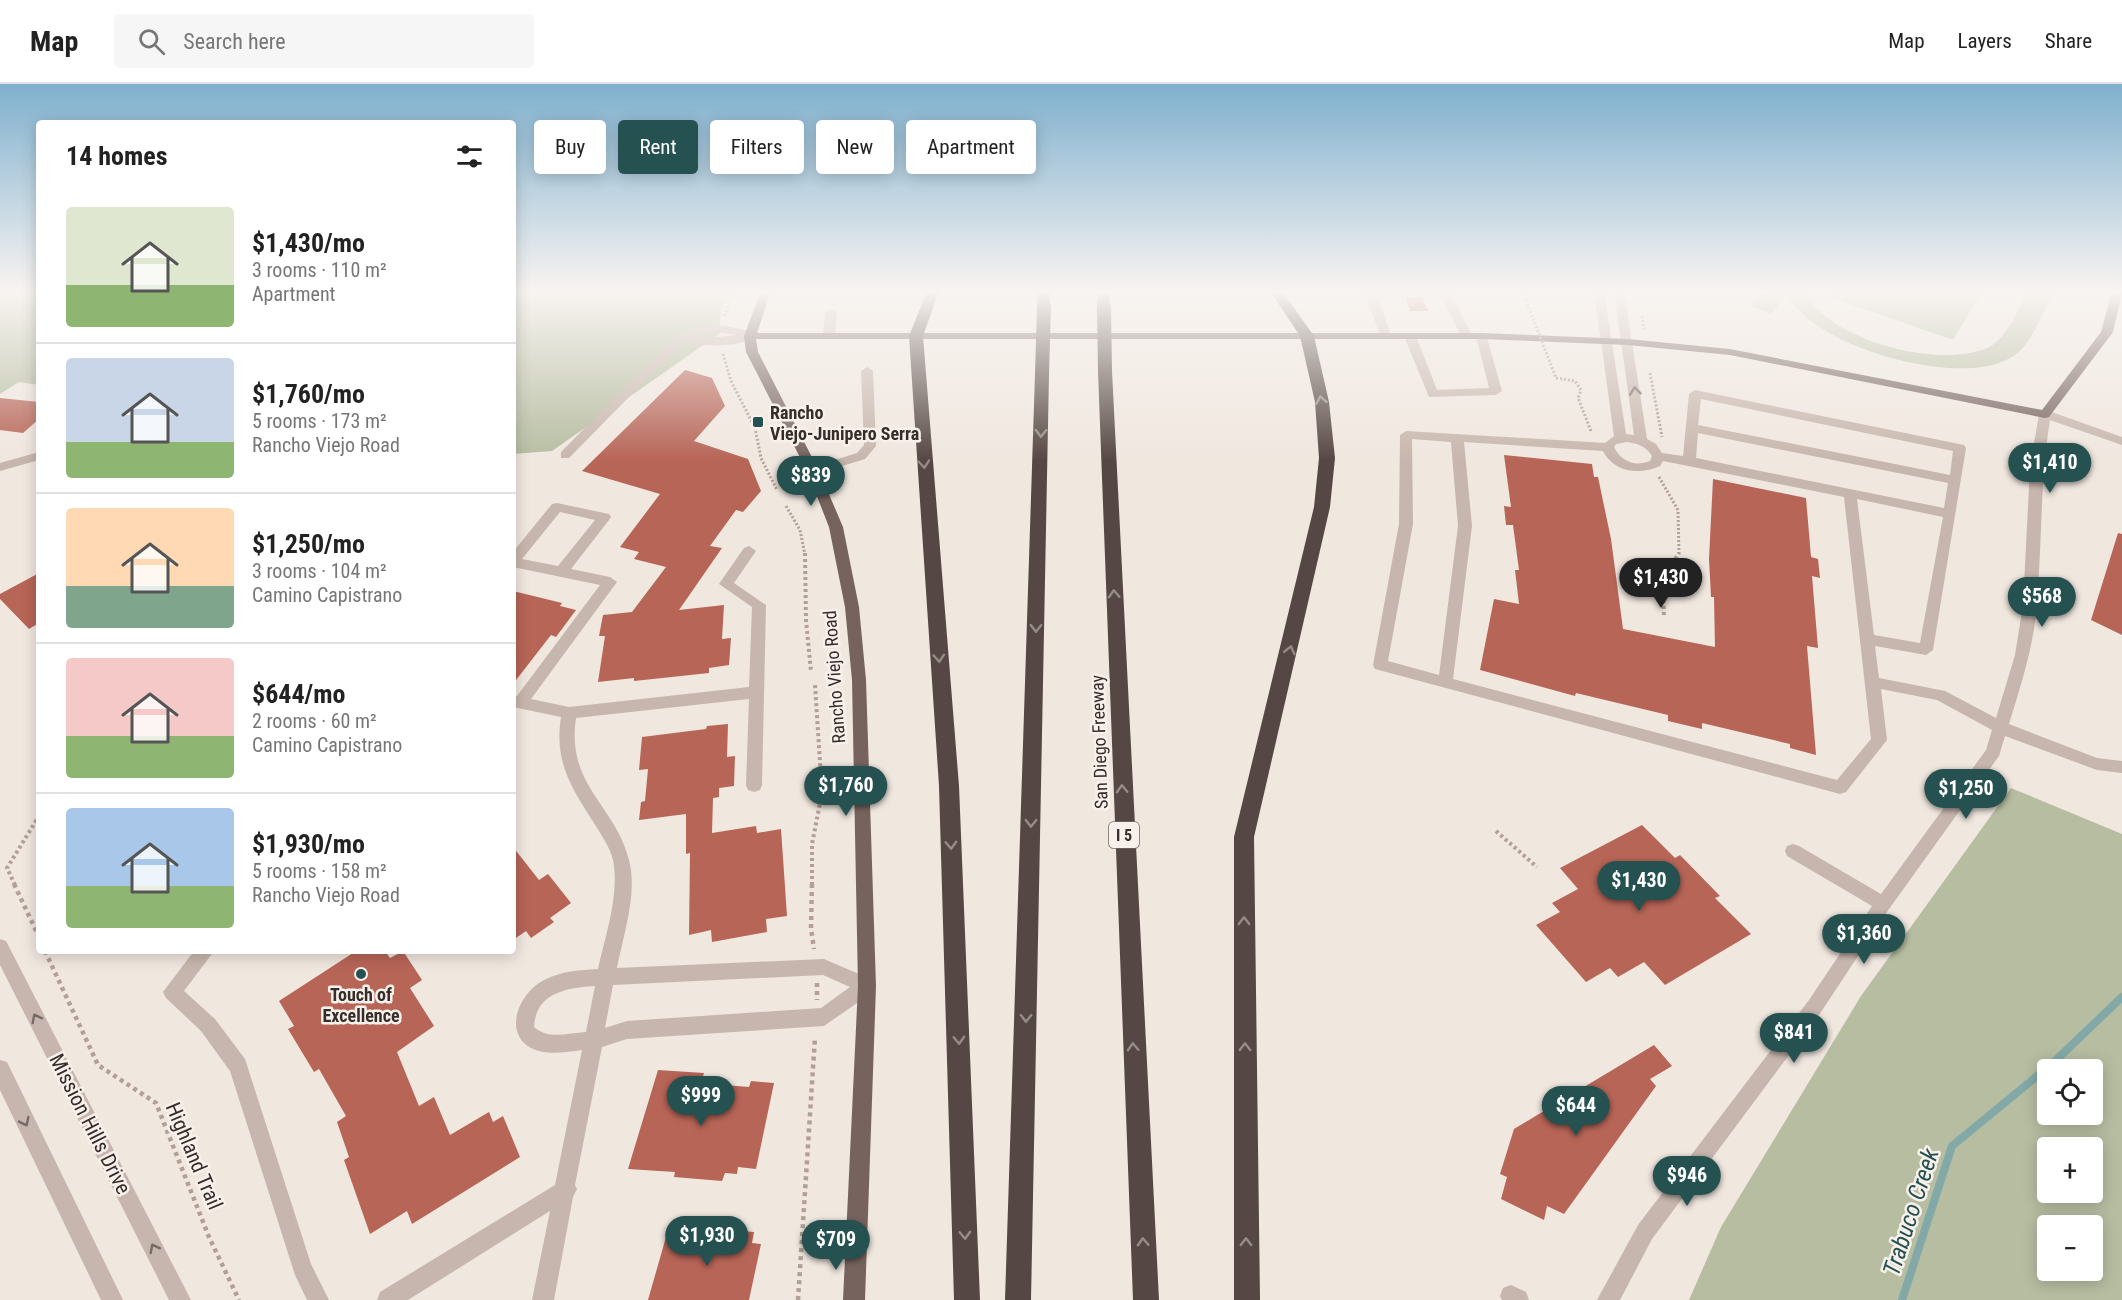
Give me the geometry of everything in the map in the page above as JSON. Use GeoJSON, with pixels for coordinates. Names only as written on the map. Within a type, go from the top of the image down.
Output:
{"type":"FeatureCollection","features":[{"type":"Feature","properties":{"kind":"highway"},"geometry":{"type":"LineString","coordinates":[[916,348],[949,786],[967,1300]]}},
{"type":"Feature","properties":{"kind":"highway"},"geometry":{"type":"LineString","coordinates":[[1018,1300],[1043,348]]}},
{"type":"Feature","properties":{"kind":"highway","name":"San Diego Freeway"},"geometry":{"type":"LineString","coordinates":[[1105,348],[1146,1300]]}},
{"type":"Feature","properties":{"kind":"highway"},"geometry":{"type":"LineString","coordinates":[[1247,1300],[1244,837],[1322,507],[1327,458],[1322,402],[1310,348]]}},
{"type":"Feature","properties":{"kind":"main road","name":"Rancho Viejo Road"},"geometry":{"type":"LineString","coordinates":[[751,348],[758,367],[813,471],[836,527],[852,607],[859,680],[867,986],[854,1300]]}},
{"type":"Feature","properties":{"kind":"main road"},"geometry":{"type":"LineString","coordinates":[[1687,348],[1730,352],[2044,414],[2095,348]]}},
{"type":"Feature","properties":{"kind":"street"},"geometry":{"type":"LineString","coordinates":[[565,455],[670,348]]}},
{"type":"Feature","properties":{"kind":"street"},"geometry":{"type":"LineString","coordinates":[[1415,348],[1433,394],[1496,391],[1485,348]]}},
{"type":"Feature","properties":{"kind":"street"},"geometry":{"type":"LineString","coordinates":[[1609,348],[1620,438]]}},
{"type":"Feature","properties":{"kind":"street"},"geometry":{"type":"LineString","coordinates":[[1629,348],[1641,441]]}},
{"type":"Feature","properties":{"kind":"street"},"geometry":{"type":"LineString","coordinates":[[813,471],[861,456],[870,446],[867,371]]}},
{"type":"Feature","properties":{"kind":"street"},"geometry":{"type":"LineString","coordinates":[[1689,461],[1695,394],[1960,448],[1926,650],[1867,639]]}},
{"type":"Feature","properties":{"kind":"street"},"geometry":{"type":"LineString","coordinates":[[1608,1300],[1645,1232],[1815,1006],[1883,904],[1993,752],[2022,655],[2030,605],[2036,467],[2044,414],[2122,441]]}},
{"type":"Feature","properties":{"kind":"street"},"geometry":{"type":"LineString","coordinates":[[1692,428],[1955,480]]}},
{"type":"Feature","properties":{"kind":"street"},"geometry":{"type":"LineString","coordinates":[[1608,447],[1406,435],[1406,524],[1380,665],[1840,787],[1879,740],[1850,494]]}},
{"type":"Feature","properties":{"kind":"street"},"geometry":{"type":"LineString","coordinates":[[1445,682],[1465,526],[1457,437]]}},
{"type":"Feature","properties":{"kind":"street"},"geometry":{"type":"LineString","coordinates":[[1620,438],[1641,441],[1655,450],[1658,456],[1656,463],[1638,468],[1617,461],[1610,454],[1608,447],[1612,441],[1620,438]]}},
{"type":"Feature","properties":{"kind":"street"},"geometry":{"type":"LineString","coordinates":[[1658,456],[1950,514]]}},
{"type":"Feature","properties":{"kind":"street"},"geometry":{"type":"LineString","coordinates":[[0,467],[36,457]]}},
{"type":"Feature","properties":{"kind":"street"},"geometry":{"type":"LineString","coordinates":[[516,558],[557,507],[603,517],[561,572]]}},
{"type":"Feature","properties":{"kind":"street"},"geometry":{"type":"LineString","coordinates":[[749,551],[726,584],[759,605],[754,785]]}},
{"type":"Feature","properties":{"kind":"street"},"geometry":{"type":"LineString","coordinates":[[516,563],[610,582],[516,702],[569,713],[757,692]]}},
{"type":"Feature","properties":{"kind":"street"},"geometry":{"type":"LineString","coordinates":[[1872,682],[1940,695],[2000,727],[2097,764],[2122,767]]}},
{"type":"Feature","properties":{"kind":"street"},"geometry":{"type":"LineString","coordinates":[[543,1300],[567,1189],[623,889],[621,859],[573,775],[564,733],[569,713]]}},
{"type":"Feature","properties":{"kind":"street"},"geometry":{"type":"LineString","coordinates":[[1793,851],[1883,904]]}},
{"type":"Feature","properties":{"kind":"street","name":"Mission Hills Drive"},"geometry":{"type":"LineString","coordinates":[[0,947],[180,1300]]}},
{"type":"Feature","properties":{"kind":"street"},"geometry":{"type":"LineString","coordinates":[[203,954],[172,992],[208,1025],[238,1066],[302,1268],[318,1300]]}},
{"type":"Feature","properties":{"kind":"street"},"geometry":{"type":"LineString","coordinates":[[824,967],[867,986],[824,1017],[627,1030],[594,1040],[550,1044],[536,1041],[525,1030],[525,1016],[538,992],[550,984],[569,979],[824,967]]}},
{"type":"Feature","properties":{"kind":"street"},"geometry":{"type":"LineString","coordinates":[[0,1069],[6,1095],[112,1300]]}},
{"type":"Feature","properties":{"kind":"street"},"geometry":{"type":"LineString","coordinates":[[388,1300],[567,1189]]}},
{"type":"Feature","properties":{"kind":"path"},"geometry":{"type":"LineString","coordinates":[[722,348],[731,381],[755,428],[760,454],[777,490]]}},
{"type":"Feature","properties":{"kind":"path"},"geometry":{"type":"LineString","coordinates":[[1544,348],[1556,378]]}},
{"type":"Feature","properties":{"kind":"path"},"geometry":{"type":"LineString","coordinates":[[1659,476],[1677,510],[1679,554],[1662,580],[1664,615]]}},
{"type":"Feature","properties":{"kind":"path"},"geometry":{"type":"LineString","coordinates":[[786,506],[795,517],[807,563],[806,611],[811,672]]}},
{"type":"Feature","properties":{"kind":"path"},"geometry":{"type":"LineString","coordinates":[[798,1300],[816,1018],[817,967],[811,928],[812,844],[822,793],[815,685]]}},
{"type":"Feature","properties":{"kind":"path"},"geometry":{"type":"LineString","coordinates":[[36,818],[7,868],[36,931]]}},
{"type":"Feature","properties":{"kind":"path"},"geometry":{"type":"LineString","coordinates":[[1496,831],[1537,867]]}},
{"type":"Feature","properties":{"kind":"path","name":"Highland Trail"},"geometry":{"type":"LineString","coordinates":[[46,954],[98,1065],[156,1103],[209,1238],[239,1300]]}},
{"type":"Feature","properties":{"kind":"green space"},"geometry":{"type":"Polygon","coordinates":[[[0,348],[36,348],[36,385],[19,382],[0,394],[0,348]]]}},
{"type":"Feature","properties":{"kind":"green space"},"geometry":{"type":"Polygon","coordinates":[[[516,348],[699,348],[552,451],[516,454],[516,348]]]}},
{"type":"Feature","properties":{"kind":"green space"},"geometry":{"type":"Polygon","coordinates":[[[1861,348],[1895,348],[1916,353],[1944,355],[1969,353],[1987,348],[2023,348],[2002,362],[1979,367],[1953,368],[1898,360],[1861,348]]]}},
{"type":"Feature","properties":{"kind":"green space"},"geometry":{"type":"Polygon","coordinates":[[[2011,788],[2122,834],[2122,1300],[1689,1300],[1721,1227],[1861,996],[2011,788]]]}},
{"type":"Feature","properties":{"kind":"building"},"geometry":{"type":"Polygon","coordinates":[[[685,370],[712,378],[725,406],[694,441],[748,459],[761,491],[743,512],[736,510],[710,546],[722,548],[679,610],[724,605],[722,639],[731,638],[729,665],[709,668],[709,673],[634,681],[634,678],[598,682],[605,636],[599,636],[603,615],[632,612],[666,567],[634,559],[639,552],[620,547],[660,494],[582,471],[685,370]]]}},
{"type":"Feature","properties":{"kind":"building"},"geometry":{"type":"Polygon","coordinates":[[[0,398],[36,402],[36,422],[23,433],[0,430],[0,398]]]}},
{"type":"Feature","properties":{"kind":"building"},"geometry":{"type":"Polygon","coordinates":[[[1504,455],[1592,464],[1594,477],[1598,477],[1611,539],[1623,629],[1715,647],[1714,597],[1711,597],[1709,559],[1713,479],[1806,498],[1811,557],[1818,559],[1820,578],[1812,576],[1818,648],[1807,646],[1816,755],[1790,748],[1790,744],[1702,723],[1702,729],[1668,721],[1668,715],[1576,693],[1575,696],[1480,670],[1494,599],[1519,604],[1515,570],[1519,570],[1513,525],[1506,525],[1504,506],[1511,507],[1504,455]]]}},
{"type":"Feature","properties":{"kind":"building"},"geometry":{"type":"Polygon","coordinates":[[[2118,533],[2122,534],[2122,635],[2091,620],[2118,533]]]}},
{"type":"Feature","properties":{"kind":"building"},"geometry":{"type":"Polygon","coordinates":[[[36,575],[36,625],[29,629],[0,599],[0,594],[36,575]]]}},
{"type":"Feature","properties":{"kind":"building"},"geometry":{"type":"Polygon","coordinates":[[[516,592],[562,603],[560,606],[576,610],[556,637],[551,635],[516,680],[516,592]]]}},
{"type":"Feature","properties":{"kind":"building"},"geometry":{"type":"Polygon","coordinates":[[[728,724],[727,757],[735,756],[734,786],[719,788],[719,797],[713,798],[712,833],[756,826],[757,833],[781,829],[787,916],[766,919],[767,932],[712,942],[711,930],[689,935],[690,853],[686,854],[686,814],[639,820],[641,802],[645,801],[648,769],[639,770],[642,737],[728,724]]]}},
{"type":"Feature","properties":{"kind":"building"},"geometry":{"type":"Polygon","coordinates":[[[1642,825],[1675,858],[1680,855],[1720,896],[1715,898],[1751,934],[1665,985],[1644,962],[1618,977],[1610,968],[1586,982],[1536,925],[1560,912],[1552,903],[1578,889],[1560,868],[1642,825]]]}},
{"type":"Feature","properties":{"kind":"building"},"geometry":{"type":"Polygon","coordinates":[[[516,851],[539,880],[548,874],[571,903],[550,918],[554,922],[531,938],[526,931],[516,938],[516,851]]]}},
{"type":"Feature","properties":{"kind":"building"},"geometry":{"type":"Polygon","coordinates":[[[351,954],[387,954],[390,958],[397,954],[405,954],[422,980],[410,988],[434,1026],[397,1052],[419,1106],[434,1097],[450,1135],[489,1112],[493,1122],[503,1116],[520,1157],[412,1224],[407,1211],[370,1234],[344,1160],[349,1157],[337,1122],[346,1116],[319,1069],[314,1072],[288,1029],[294,1026],[279,1001],[351,954]]]}},
{"type":"Feature","properties":{"kind":"building"},"geometry":{"type":"Polygon","coordinates":[[[1654,1045],[1672,1066],[1650,1079],[1656,1086],[1564,1214],[1547,1206],[1544,1220],[1501,1199],[1507,1177],[1500,1174],[1514,1129],[1654,1045]]]}},
{"type":"Feature","properties":{"kind":"building"},"geometry":{"type":"Polygon","coordinates":[[[658,1070],[704,1073],[701,1083],[749,1087],[751,1081],[774,1083],[756,1169],[738,1167],[737,1174],[725,1173],[722,1181],[674,1177],[675,1172],[628,1169],[658,1070]]]}},
{"type":"Feature","properties":{"kind":"building"},"geometry":{"type":"Polygon","coordinates":[[[695,1227],[754,1232],[752,1243],[761,1244],[749,1300],[648,1300],[666,1237],[691,1240],[695,1227]]]}},
{"type":"Feature","properties":{"kind":"waterway","name":"Trabuco Creek"},"geometry":{"type":"LineString","coordinates":[[1902,1300],[1952,1146],[2053,1063],[2122,997]]}},
{"type":"Feature","properties":{"kind":"place","name":"Rancho Viejo-Junipero Serra"},"geometry":{"type":"Point","coordinates":[758,422]}},
{"type":"Feature","properties":{"kind":"place","name":"Touch of Excellence"},"geometry":{"type":"Point","coordinates":[361,974]}}]}
